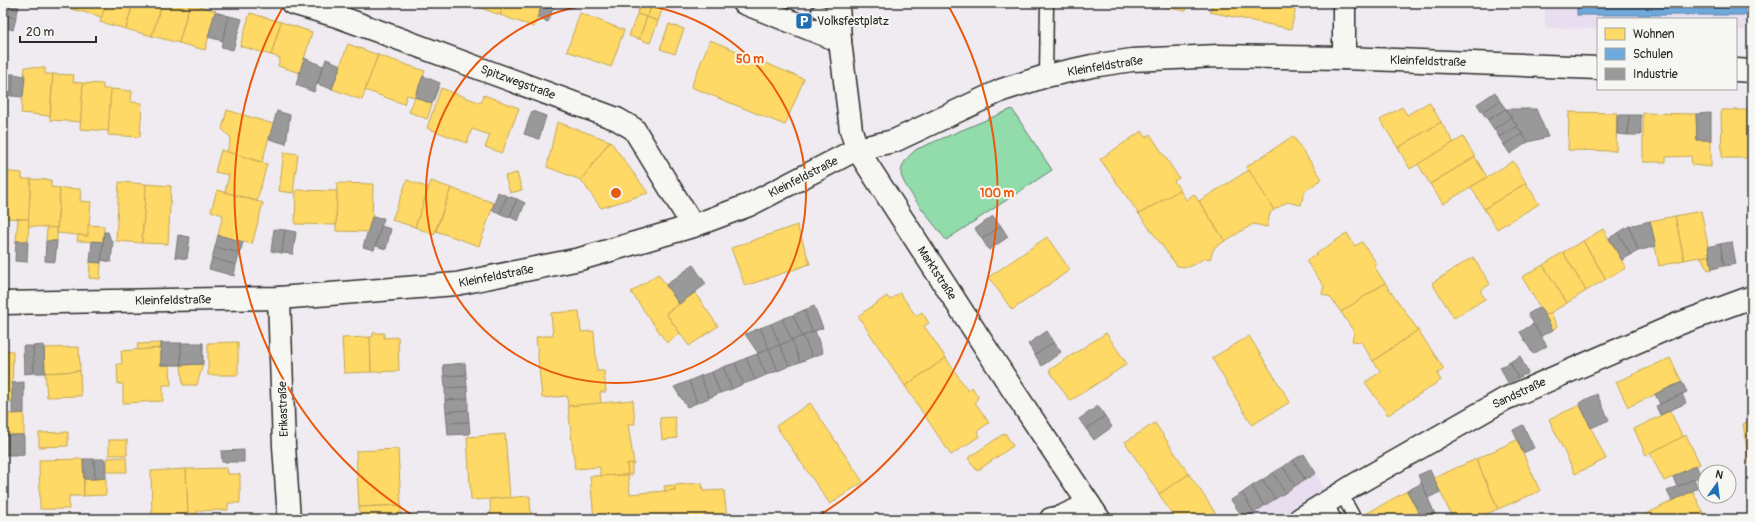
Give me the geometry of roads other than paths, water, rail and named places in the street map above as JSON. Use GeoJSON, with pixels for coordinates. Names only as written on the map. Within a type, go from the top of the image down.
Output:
{"type":"FeatureCollection","features":[{"type":"Feature","properties":{"kind":"street","name":"Spitzwegstraße"},"geometry":{"type":"LineString","coordinates":[[292,3],[337,16],[618,119],[634,129],[694,226]]}},
{"type":"Feature","properties":{"kind":"street"},"geometry":{"type":"LineString","coordinates":[[744,3],[840,41]]}},
{"type":"Feature","properties":{"kind":"street"},"geometry":{"type":"LineString","coordinates":[[1344,3],[1344,58]]}},
{"type":"Feature","properties":{"kind":"street","name":"Marktstraße"},"geometry":{"type":"LineString","coordinates":[[831,11],[840,41],[851,130],[857,149],[1013,390],[1094,511]]}},
{"type":"Feature","properties":{"kind":"street","name":"Kleinfeldstraße"},"geometry":{"type":"LineString","coordinates":[[3,303],[279,298],[456,284],[598,254],[694,226],[749,205],[857,149],[894,141],[1002,90],[1046,76],[1092,66],[1132,60],[1218,56],[1344,58],[1597,68]]}},
{"type":"Feature","properties":{"kind":"street"},"geometry":{"type":"LineString","coordinates":[[1737,70],[1752,70]]}},
{"type":"Feature","properties":{"kind":"street","name":"Sandstraße"},"geometry":{"type":"LineString","coordinates":[[1300,519],[1334,505],[1486,409],[1514,395],[1678,324],[1752,297]]}},
{"type":"Feature","properties":{"kind":"street","name":"Erikastraße"},"geometry":{"type":"LineString","coordinates":[[279,298],[288,519]]}},
{"type":"Feature","properties":{"kind":"street"},"geometry":{"type":"LineString","coordinates":[[1051,519],[1094,511]]}},
{"type":"Feature","properties":{"kind":"lane"},"geometry":{"type":"LineString","coordinates":[[1046,76],[1047,3]]}},
{"type":"Feature","properties":{"kind":"lane"},"geometry":{"type":"LineString","coordinates":[[1334,505],[1355,519]]}},
{"type":"Feature","properties":{"kind":"place","name":"Volksfestplatz"},"geometry":{"type":"Point","coordinates":[804,21]}}]}
